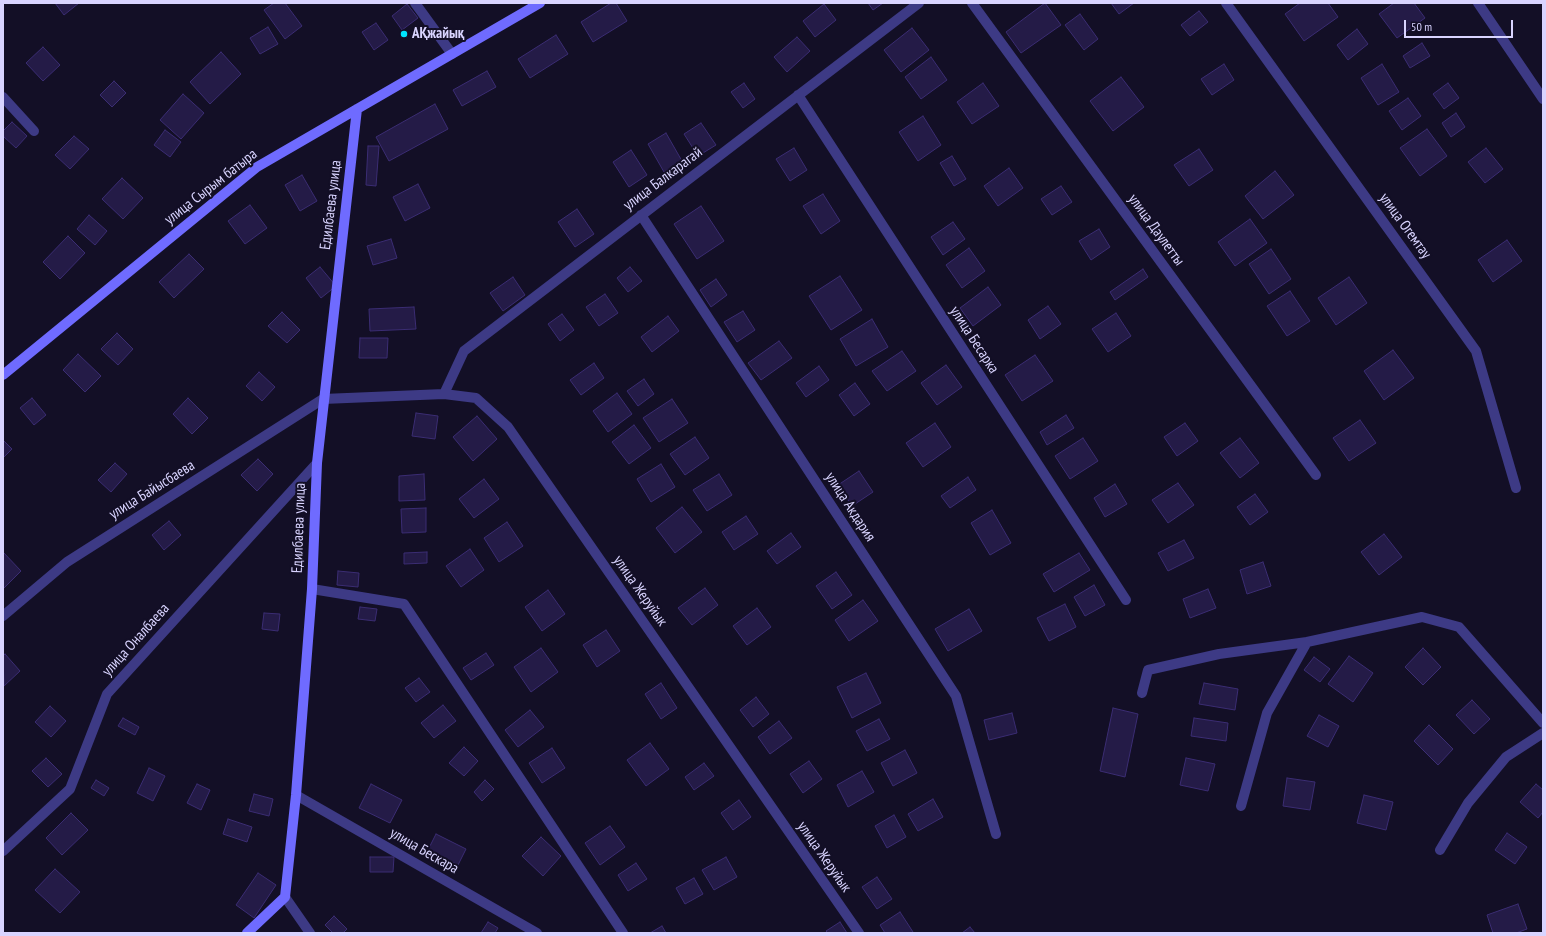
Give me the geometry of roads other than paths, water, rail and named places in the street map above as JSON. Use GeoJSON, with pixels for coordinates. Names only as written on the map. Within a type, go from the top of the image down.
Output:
{"type":"FeatureCollection","features":[{"type":"Feature","properties":{"kind":"street"},"geometry":{"type":"LineString","coordinates":[[415,3],[452,54]]}},
{"type":"Feature","properties":{"kind":"street","name":"улица Сырым батыра"},"geometry":{"type":"LineString","coordinates":[[3,375],[258,167],[540,3]]}},
{"type":"Feature","properties":{"kind":"street","name":"улица Балкарагай"},"geometry":{"type":"LineString","coordinates":[[444,394],[464,351],[919,3]]}},
{"type":"Feature","properties":{"kind":"street","name":"улица Даулетты"},"geometry":{"type":"LineString","coordinates":[[972,3],[1316,475]]}},
{"type":"Feature","properties":{"kind":"street","name":"улица Огемтау"},"geometry":{"type":"LineString","coordinates":[[1226,3],[1476,351],[1516,488]]}},
{"type":"Feature","properties":{"kind":"street"},"geometry":{"type":"LineString","coordinates":[[1478,3],[1543,99]]}},
{"type":"Feature","properties":{"kind":"street","name":"улица Бесарка"},"geometry":{"type":"LineString","coordinates":[[798,96],[1126,600]]}},
{"type":"Feature","properties":{"kind":"street"},"geometry":{"type":"LineString","coordinates":[[3,97],[34,131]]}},
{"type":"Feature","properties":{"kind":"street","name":"Едилбаева улица"},"geometry":{"type":"LineString","coordinates":[[285,897],[296,795],[312,589],[317,463],[323,399],[357,109]]}},
{"type":"Feature","properties":{"kind":"street","name":"улица Акдария"},"geometry":{"type":"LineString","coordinates":[[642,214],[956,696],[996,834]]}},
{"type":"Feature","properties":{"kind":"street","name":"улица Жеруйык"},"geometry":{"type":"LineString","coordinates":[[323,399],[444,394],[476,398],[508,427],[859,933]]}},
{"type":"Feature","properties":{"kind":"street","name":"улица Байысбаева"},"geometry":{"type":"LineString","coordinates":[[3,616],[67,562],[323,399]]}},
{"type":"Feature","properties":{"kind":"street","name":"улица Оналбаева"},"geometry":{"type":"LineString","coordinates":[[3,851],[70,789],[107,694],[317,463]]}},
{"type":"Feature","properties":{"kind":"street"},"geometry":{"type":"LineString","coordinates":[[312,589],[404,604],[623,933]]}},
{"type":"Feature","properties":{"kind":"street"},"geometry":{"type":"LineString","coordinates":[[1142,693],[1148,670],[1219,654],[1307,642],[1422,617],[1459,627],[1543,724]]}},
{"type":"Feature","properties":{"kind":"street"},"geometry":{"type":"LineString","coordinates":[[1242,806],[1267,713],[1307,642]]}},
{"type":"Feature","properties":{"kind":"street"},"geometry":{"type":"LineString","coordinates":[[1440,850],[1468,803],[1506,757],[1543,733]]}},
{"type":"Feature","properties":{"kind":"street","name":"улица Бескара"},"geometry":{"type":"LineString","coordinates":[[296,795],[537,933]]}},
{"type":"Feature","properties":{"kind":"street"},"geometry":{"type":"LineString","coordinates":[[247,933],[285,897],[310,933]]}},
{"type":"Feature","properties":{"kind":"place","name":"АҚжайық"},"geometry":{"type":"Point","coordinates":[404,34]}}]}
